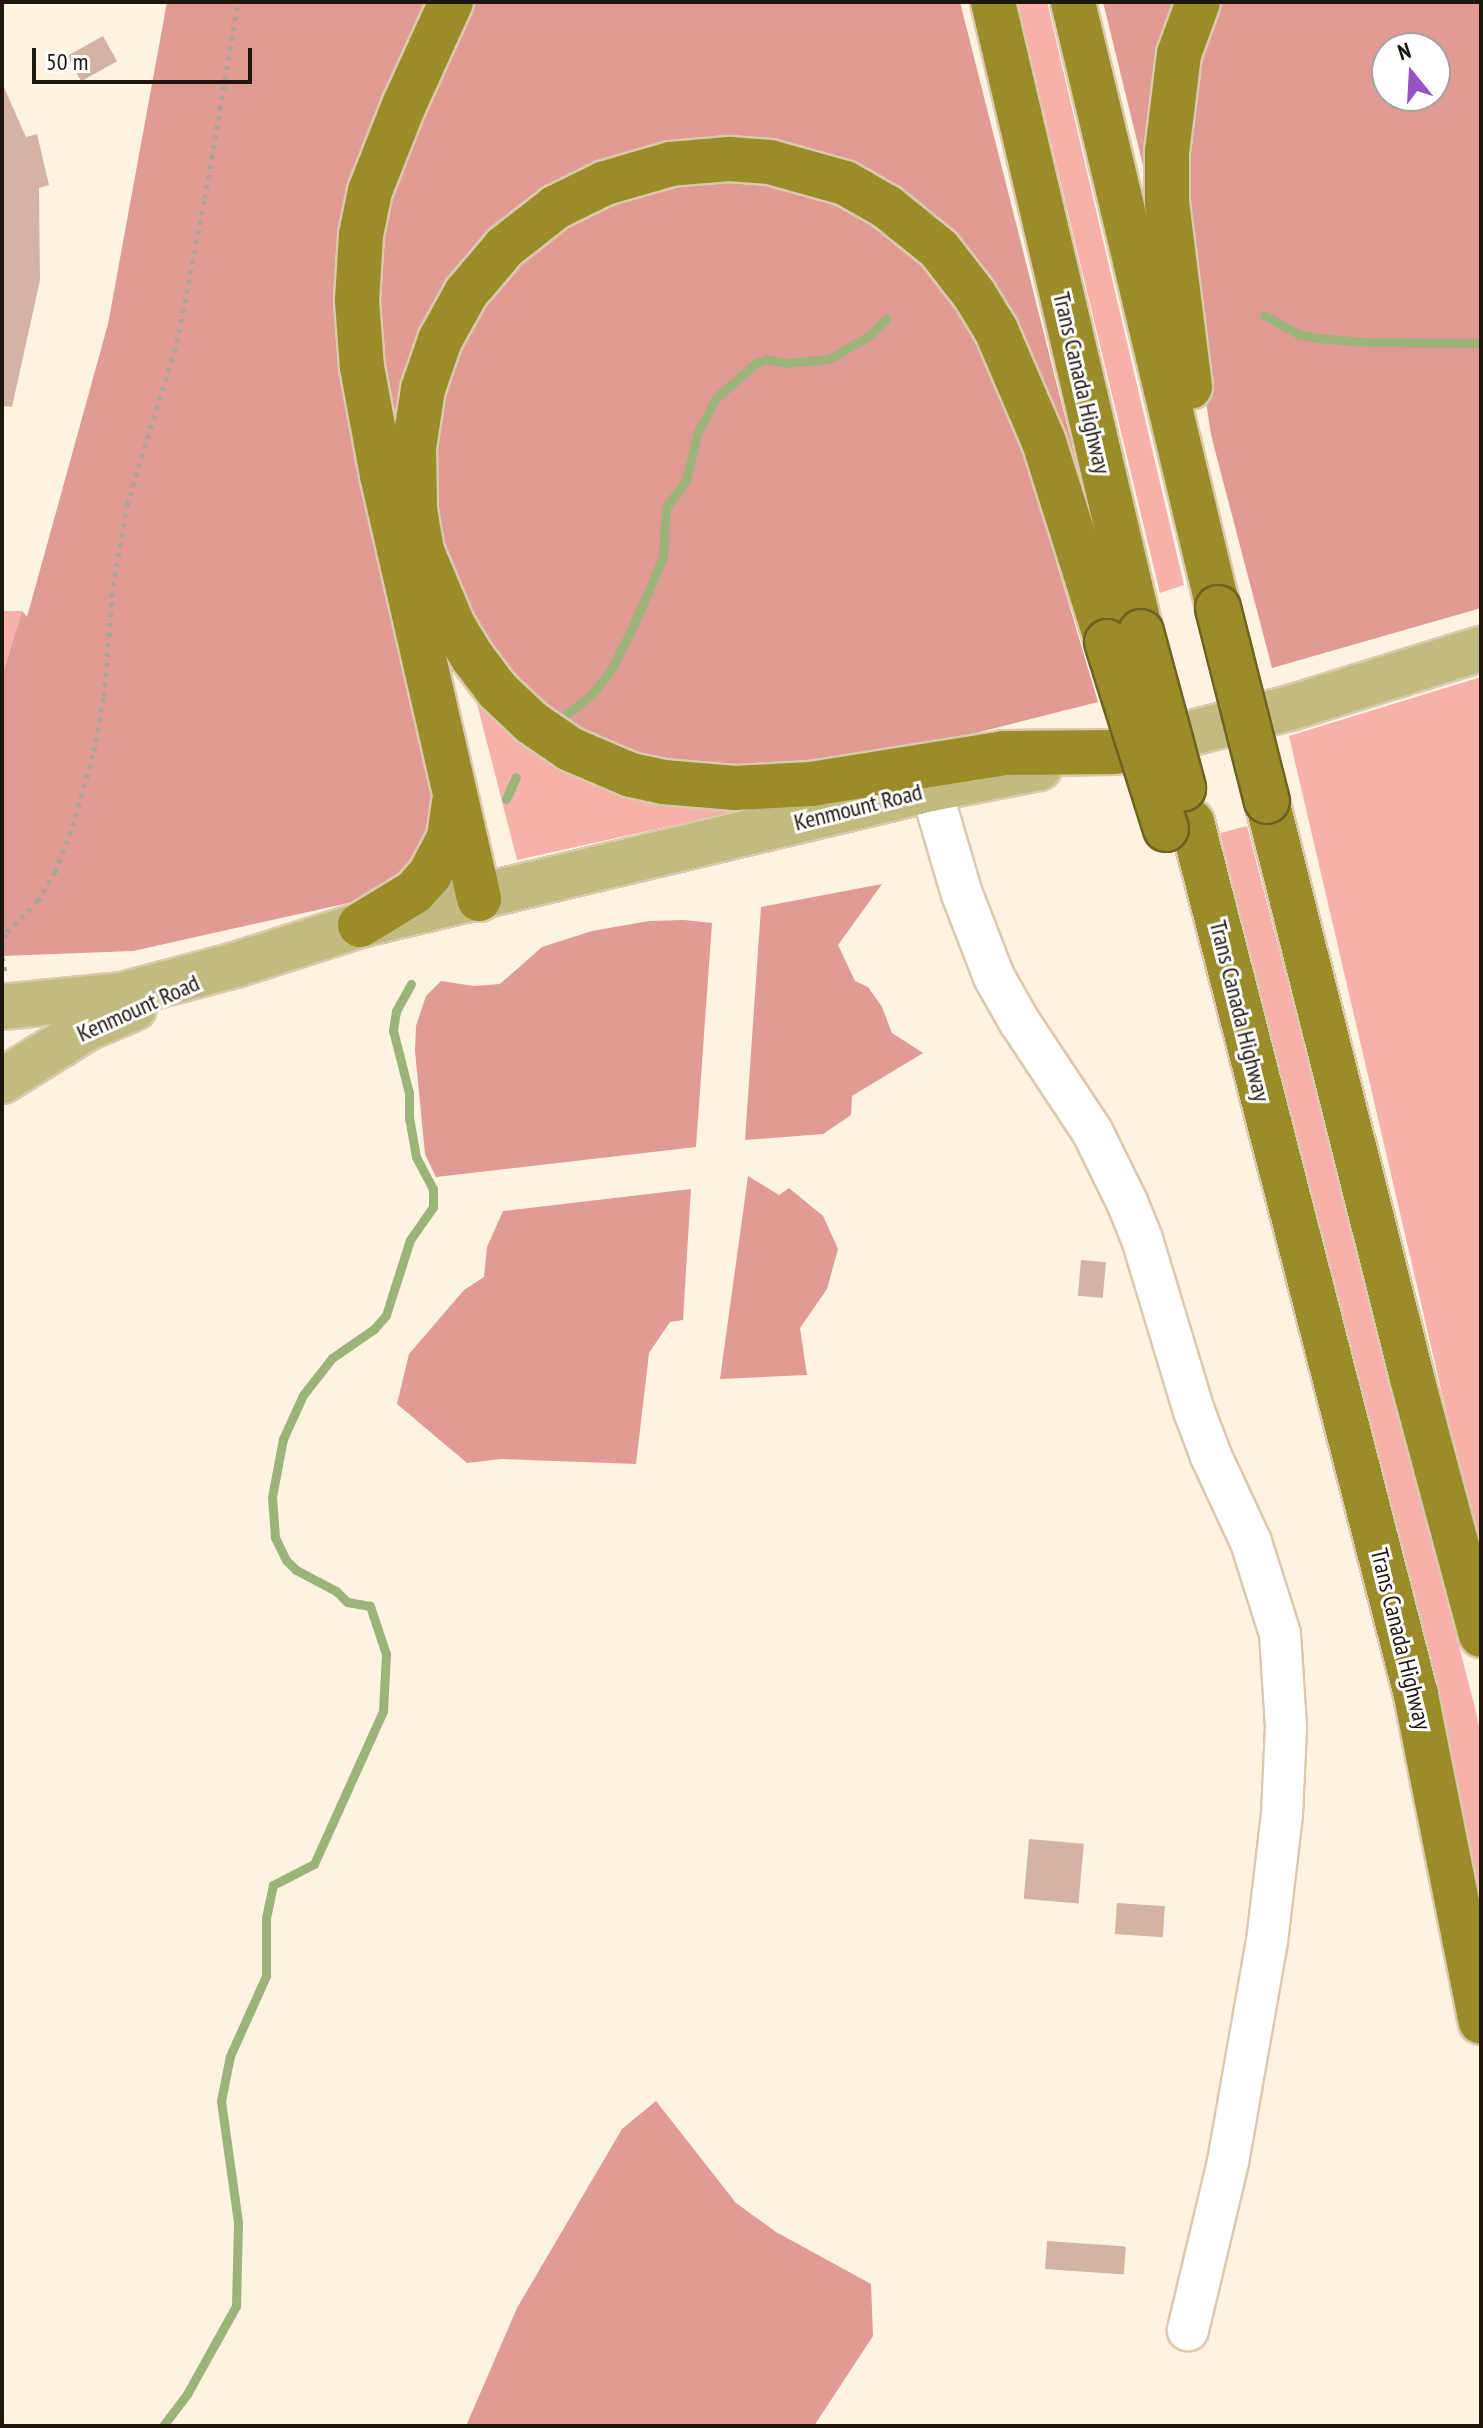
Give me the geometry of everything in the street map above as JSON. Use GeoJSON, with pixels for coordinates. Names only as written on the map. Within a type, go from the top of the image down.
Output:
{"type":"FeatureCollection","features":[{"type":"Feature","properties":{"kind":"highway"},"geometry":{"type":"LineString","coordinates":[[451,2],[404,105],[370,191],[361,235],[357,301],[362,367],[382,475],[454,787],[490,896]]}},
{"type":"Feature","properties":{"kind":"highway","name":"Trans Canada Highway"},"geometry":{"type":"LineString","coordinates":[[993,2],[1124,637],[1297,1235],[1416,1695],[1481,2022]]}},
{"type":"Feature","properties":{"kind":"highway"},"geometry":{"type":"LineString","coordinates":[[1073,2],[1218,608],[1412,1378],[1481,1635]]}},
{"type":"Feature","properties":{"kind":"highway"},"geometry":{"type":"LineString","coordinates":[[1198,2],[1179,54],[1171,103],[1167,203],[1218,608]]}},
{"type":"Feature","properties":{"kind":"highway"},"geometry":{"type":"LineString","coordinates":[[490,896],[422,551],[414,487],[414,447],[423,389],[432,357],[456,309],[491,262],[535,221],[605,183],[680,163],[729,159],[770,162],[827,176],[868,194],[926,236],[961,274],[996,330],[1022,385],[1124,637]]}},
{"type":"Feature","properties":{"kind":"highway"},"geometry":{"type":"LineString","coordinates":[[422,551],[453,625],[498,691],[532,723],[570,749],[631,775],[701,787],[776,787],[1004,753],[1115,752]]}},
{"type":"Feature","properties":{"kind":"highway"},"geometry":{"type":"LineString","coordinates":[[360,925],[414,892],[430,874],[449,838],[454,787]]}},
{"type":"Feature","properties":{"kind":"main road","name":"Kenmount Road"},"geometry":{"type":"LineString","coordinates":[[2,1007],[122,995],[235,965],[360,925],[931,789],[1115,752],[1290,708],[1481,649]]}},
{"type":"Feature","properties":{"kind":"main road","name":"Kenmount Road"},"geometry":{"type":"LineString","coordinates":[[2,1081],[87,1028],[235,965]]}},
{"type":"Feature","properties":{"kind":"lane"},"geometry":{"type":"LineString","coordinates":[[931,789],[962,894],[994,977],[1019,1021],[1093,1133],[1127,1202],[1142,1239],[1194,1411],[1251,1542],[1280,1634],[1285,1741],[1282,1814],[1267,1941],[1228,2162],[1188,2330]]}},
{"type":"Feature","properties":{"kind":"path"},"geometry":{"type":"LineString","coordinates":[[2,947],[7,932],[38,901],[55,872],[73,826],[94,751],[104,696],[113,586],[127,505],[177,342],[238,2]]}},
{"type":"Feature","properties":{"kind":"shaded area"},"geometry":{"type":"Polygon","coordinates":[[[167,2],[430,2],[359,157],[346,208],[434,790],[433,817],[423,848],[400,877],[362,900],[133,951],[2,956],[2,676],[22,611],[27,617],[108,324],[167,2]]]}},
{"type":"Feature","properties":{"kind":"shaded area"},"geometry":{"type":"Polygon","coordinates":[[[468,2],[960,2],[1084,492],[1037,376],[835,161],[551,191],[395,456],[378,370],[379,226],[468,2]]]}},
{"type":"Feature","properties":{"kind":"shaded area"},"geometry":{"type":"Polygon","coordinates":[[[1017,2],[1047,2],[1184,585],[1160,593],[1017,2]]]}},
{"type":"Feature","properties":{"kind":"shaded area"},"geometry":{"type":"Polygon","coordinates":[[[1103,2],[1182,2],[1152,202],[1103,2]]]}},
{"type":"Feature","properties":{"kind":"shaded area"},"geometry":{"type":"Polygon","coordinates":[[[1213,2],[1481,2],[1481,608],[1272,668],[1211,435],[1178,208],[1184,98],[1213,2]]]}},
{"type":"Feature","properties":{"kind":"shaded area"},"geometry":{"type":"Polygon","coordinates":[[[737,176],[823,193],[904,240],[955,299],[998,380],[1031,477],[1098,702],[917,748],[787,769],[675,766],[597,743],[533,701],[471,626],[436,526],[430,446],[460,333],[534,241],[636,189],[737,176]]]}},
{"type":"Feature","properties":{"kind":"shaded area"},"geometry":{"type":"Polygon","coordinates":[[[2,611],[22,611],[2,676],[2,611]]]}},
{"type":"Feature","properties":{"kind":"shaded area"},"geometry":{"type":"Polygon","coordinates":[[[1481,677],[1481,1561],[1289,736],[1481,677]]]}},
{"type":"Feature","properties":{"kind":"shaded area"},"geometry":{"type":"Polygon","coordinates":[[[474,692],[765,805],[517,860],[474,692]]]}},
{"type":"Feature","properties":{"kind":"shaded area"},"geometry":{"type":"Polygon","coordinates":[[[1247,826],[1475,1708],[1481,1737],[1481,1897],[1443,1717],[1220,833],[1247,826]]]}},
{"type":"Feature","properties":{"kind":"shaded area"},"geometry":{"type":"Polygon","coordinates":[[[882,884],[838,945],[855,981],[868,987],[882,1007],[892,1033],[923,1053],[852,1096],[851,1115],[823,1134],[745,1140],[761,907],[882,884]]]}},
{"type":"Feature","properties":{"kind":"shaded area"},"geometry":{"type":"Polygon","coordinates":[[[649,921],[712,923],[696,1147],[436,1177],[425,1154],[415,1051],[416,1026],[426,996],[441,981],[474,986],[500,984],[542,947],[592,931],[649,921]]]}},
{"type":"Feature","properties":{"kind":"shaded area"},"geometry":{"type":"Polygon","coordinates":[[[748,1176],[779,1195],[789,1188],[823,1216],[838,1249],[827,1289],[800,1328],[807,1375],[720,1379],[748,1176]]]}},
{"type":"Feature","properties":{"kind":"shaded area"},"geometry":{"type":"Polygon","coordinates":[[[691,1189],[683,1320],[670,1322],[649,1353],[636,1464],[501,1459],[467,1463],[397,1404],[409,1354],[464,1290],[484,1277],[487,1247],[503,1211],[691,1189]]]}},
{"type":"Feature","properties":{"kind":"shaded area"},"geometry":{"type":"Polygon","coordinates":[[[656,2101],[736,2203],[776,2232],[871,2284],[873,2336],[814,2426],[466,2426],[517,2308],[622,2129],[656,2101]]]}},
{"type":"Feature","properties":{"kind":"building"},"geometry":{"type":"Polygon","coordinates":[[[103,36],[117,61],[81,81],[67,56],[103,36]]]}},
{"type":"Feature","properties":{"kind":"building"},"geometry":{"type":"Polygon","coordinates":[[[2,83],[26,137],[37,134],[49,185],[39,188],[40,280],[12,407],[2,406],[2,83]]]}},
{"type":"Feature","properties":{"kind":"building"},"geometry":{"type":"Polygon","coordinates":[[[1081,1260],[1106,1262],[1103,1298],[1078,1296],[1081,1260]]]}},
{"type":"Feature","properties":{"kind":"building"},"geometry":{"type":"Polygon","coordinates":[[[1029,1839],[1084,1844],[1079,1904],[1024,1899],[1029,1839]]]}},
{"type":"Feature","properties":{"kind":"building"},"geometry":{"type":"Polygon","coordinates":[[[1117,1903],[1165,1906],[1163,1937],[1115,1934],[1117,1903]]]}},
{"type":"Feature","properties":{"kind":"building"},"geometry":{"type":"Polygon","coordinates":[[[1047,2241],[1126,2247],[1124,2274],[1045,2269],[1047,2241]]]}},
{"type":"Feature","properties":{"kind":"waterway"},"geometry":{"type":"LineString","coordinates":[[1264,315],[1298,334],[1319,338],[1363,342],[1481,343]]}},
{"type":"Feature","properties":{"kind":"waterway"},"geometry":{"type":"LineString","coordinates":[[563,717],[592,694],[612,668],[629,635],[663,557],[666,507],[686,480],[698,432],[717,397],[756,363],[767,359],[786,363],[829,359],[870,335],[886,319]]}},
{"type":"Feature","properties":{"kind":"waterway"},"geometry":{"type":"LineString","coordinates":[[506,799],[516,777]]}},
{"type":"Feature","properties":{"kind":"waterway"},"geometry":{"type":"LineString","coordinates":[[163,2426],[187,2394],[236,2306],[238,2222],[221,2101],[230,2056],[266,1976],[266,1918],[273,1885],[314,1864],[383,1711],[386,1654],[370,1606],[347,1602],[336,1591],[296,1570],[286,1560],[275,1537],[272,1497],[283,1439],[303,1395],[332,1358],[374,1329],[386,1315],[410,1240],[433,1207],[433,1189],[416,1157],[409,1119],[409,1093],[393,1030],[396,1011],[411,984]]}}]}
